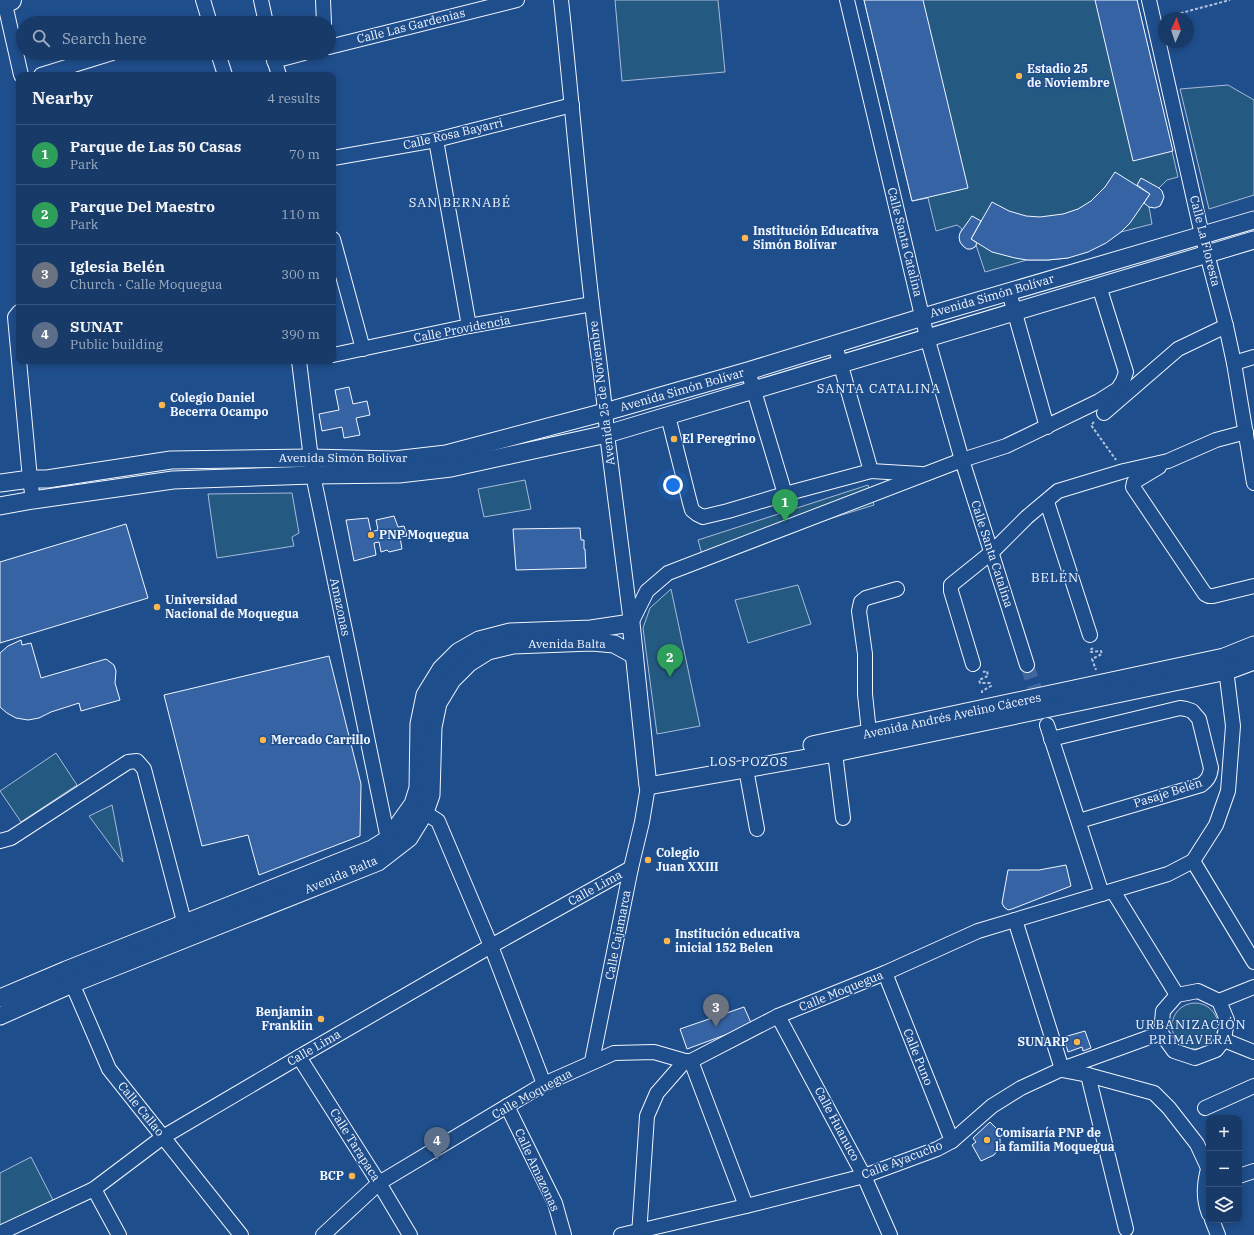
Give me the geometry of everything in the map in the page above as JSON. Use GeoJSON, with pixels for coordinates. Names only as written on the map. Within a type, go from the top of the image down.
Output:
{"type":"FeatureCollection","features":[{"type":"Feature","properties":{"kind":"main road","name":"Avenida Simón Bolívar"},"geometry":{"type":"LineString","coordinates":[[0,483],[30,479],[47,479],[172,460],[311,458],[394,460],[446,454],[605,412],[748,371],[835,345],[923,316],[1254,220]]}},
{"type":"Feature","properties":{"kind":"main road","name":"Avenida Simón Bolívar"},"geometry":{"type":"LineString","coordinates":[[0,506],[173,480],[313,475],[398,474],[451,468],[607,434],[1254,240]]}},
{"type":"Feature","properties":{"kind":"main road"},"geometry":{"type":"LineString","coordinates":[[1076,272],[1082,292]]}},
{"type":"Feature","properties":{"kind":"main road"},"geometry":{"type":"LineString","coordinates":[[172,460],[173,480]]}},
{"type":"Feature","properties":{"kind":"main road","name":"Avenida 25 de Noviembre"},"geometry":{"type":"LineString","coordinates":[[631,623],[648,780]]}},
{"type":"Feature","properties":{"kind":"main road","name":"Avenida Balta"},"geometry":{"type":"LineString","coordinates":[[0,998],[69,977],[186,930],[378,862],[391,844],[409,838],[419,808],[419,724],[425,695],[441,669],[458,652],[479,640],[510,632],[591,629],[631,623]]}},
{"type":"Feature","properties":{"kind":"main road","name":"Avenida Balta"},"geometry":{"type":"LineString","coordinates":[[419,808],[430,795],[433,727],[438,703],[452,680],[469,663],[488,651],[513,645],[592,642],[614,644],[634,655]]}},
{"type":"Feature","properties":{"kind":"main road","name":"Avenida Andrés Avelino Cáceres"},"geometry":{"type":"LineString","coordinates":[[648,780],[832,742],[870,739],[1226,664],[1254,645]]}},
{"type":"Feature","properties":{"kind":"main road","name":"Avenida Andrés Avelino Cáceres"},"geometry":{"type":"LineString","coordinates":[[648,780],[746,768],[835,753],[870,739],[986,708],[1101,684],[1254,661]]}},
{"type":"Feature","properties":{"kind":"main road","name":"Avenida Balta"},"geometry":{"type":"LineString","coordinates":[[0,1016],[69,977]]}},
{"type":"Feature","properties":{"kind":"street"},"geometry":{"type":"LineString","coordinates":[[203,0],[207,16]]}},
{"type":"Feature","properties":{"kind":"street"},"geometry":{"type":"LineString","coordinates":[[261,0],[264,16]]}},
{"type":"Feature","properties":{"kind":"street"},"geometry":{"type":"LineString","coordinates":[[323,0],[324,16]]}},
{"type":"Feature","properties":{"kind":"street","name":"Calle Las Gardenias"},"geometry":{"type":"LineString","coordinates":[[336,45],[517,0]]}},
{"type":"Feature","properties":{"kind":"street","name":"Avenida 25 de Noviembre"},"geometry":{"type":"LineString","coordinates":[[560,0],[592,304],[631,623]]}},
{"type":"Feature","properties":{"kind":"street","name":"Calle Santa Catalina"},"geometry":{"type":"LineString","coordinates":[[847,0],[927,337],[962,460],[1027,665]]}},
{"type":"Feature","properties":{"kind":"street","name":"Calle La Floresta"},"geometry":{"type":"LineString","coordinates":[[1149,0],[1202,235],[1226,326],[1249,437],[1254,483]]}},
{"type":"Feature","properties":{"kind":"street"},"geometry":{"type":"LineString","coordinates":[[5,1],[16,52]]}},
{"type":"Feature","properties":{"kind":"street"},"geometry":{"type":"LineString","coordinates":[[18,60],[20,72]]}},
{"type":"Feature","properties":{"kind":"street"},"geometry":{"type":"LineString","coordinates":[[51,72],[89,60]]}},
{"type":"Feature","properties":{"kind":"street"},"geometry":{"type":"LineString","coordinates":[[220,60],[224,72]]}},
{"type":"Feature","properties":{"kind":"street"},"geometry":{"type":"LineString","coordinates":[[274,60],[278,72]]}},
{"type":"Feature","properties":{"kind":"street","name":"Calle Rosa Bayarri"},"geometry":{"type":"LineString","coordinates":[[336,157],[436,140],[572,105]]}},
{"type":"Feature","properties":{"kind":"street"},"geometry":{"type":"LineString","coordinates":[[436,140],[469,326]]}},
{"type":"Feature","properties":{"kind":"street"},"geometry":{"type":"LineString","coordinates":[[336,250],[363,349]]}},
{"type":"Feature","properties":{"kind":"street"},"geometry":{"type":"LineString","coordinates":[[631,623],[647,591],[668,573],[924,474],[1006,446],[1099,401],[1118,389],[1126,372],[1099,286]]}},
{"type":"Feature","properties":{"kind":"street"},"geometry":{"type":"LineString","coordinates":[[1008,292],[1047,427]]}},
{"type":"Feature","properties":{"kind":"street","name":"Calle Providencia"},"geometry":{"type":"LineString","coordinates":[[336,354],[469,326],[592,304]]}},
{"type":"Feature","properties":{"kind":"street"},"geometry":{"type":"LineString","coordinates":[[16,316],[16,329]]}},
{"type":"Feature","properties":{"kind":"street"},"geometry":{"type":"LineString","coordinates":[[1104,413],[1178,349],[1226,326]]}},
{"type":"Feature","properties":{"kind":"street"},"geometry":{"type":"LineString","coordinates":[[835,345],[871,471]]}},
{"type":"Feature","properties":{"kind":"street"},"geometry":{"type":"LineString","coordinates":[[1234,363],[1254,357]]}},
{"type":"Feature","properties":{"kind":"street"},"geometry":{"type":"LineString","coordinates":[[19,364],[33,500]]}},
{"type":"Feature","properties":{"kind":"street","name":"Amazonas"},"geometry":{"type":"LineString","coordinates":[[300,364],[313,475],[391,844]]}},
{"type":"Feature","properties":{"kind":"street"},"geometry":{"type":"LineString","coordinates":[[748,371],[785,494]]}},
{"type":"Feature","properties":{"kind":"street"},"geometry":{"type":"LineString","coordinates":[[668,416],[692,510],[703,517],[871,471],[924,474]]}},
{"type":"Feature","properties":{"kind":"street"},"geometry":{"type":"LineString","coordinates":[[1249,437],[1216,440],[1168,461],[1134,482],[1133,487],[1205,594],[1213,596],[1254,586]]}},
{"type":"Feature","properties":{"kind":"street"},"geometry":{"type":"LineString","coordinates":[[973,664],[951,591],[952,585],[992,552],[1027,517],[1047,502],[1058,491],[1124,471],[1168,461]]}},
{"type":"Feature","properties":{"kind":"street"},"geometry":{"type":"LineString","coordinates":[[1047,502],[1092,642]]}},
{"type":"Feature","properties":{"kind":"street"},"geometry":{"type":"LineString","coordinates":[[870,739],[865,694],[865,654],[859,611],[862,602],[866,598],[897,589]]}},
{"type":"Feature","properties":{"kind":"street","name":"Calle Moquegua"},"geometry":{"type":"LineString","coordinates":[[323,1235],[379,1183],[544,1084],[592,1061],[614,1053],[654,1052],[688,1061],[778,1016],[885,973],[978,931],[1168,874],[1193,861],[1216,826],[1228,791],[1233,726],[1226,664]]}},
{"type":"Feature","properties":{"kind":"street","name":"Pasaje Belén"},"geometry":{"type":"LineString","coordinates":[[1051,739],[1180,708],[1192,711],[1199,719],[1211,768],[1210,775],[1207,780],[1201,785],[1079,821]]}},
{"type":"Feature","properties":{"kind":"street"},"geometry":{"type":"LineString","coordinates":[[1047,725],[1079,821],[1107,893],[1178,995]]}},
{"type":"Feature","properties":{"kind":"street"},"geometry":{"type":"LineString","coordinates":[[835,753],[843,818]]}},
{"type":"Feature","properties":{"kind":"street"},"geometry":{"type":"LineString","coordinates":[[0,841],[11,838],[128,762],[137,761],[144,769],[186,930]]}},
{"type":"Feature","properties":{"kind":"street"},"geometry":{"type":"LineString","coordinates":[[746,768],[757,829]]}},
{"type":"Feature","properties":{"kind":"street","name":"Calle Cajamarca"},"geometry":{"type":"LineString","coordinates":[[592,1061],[631,868],[642,822],[648,780]]}},
{"type":"Feature","properties":{"kind":"street"},"geometry":{"type":"LineString","coordinates":[[419,808],[438,821],[492,946],[544,1084]]}},
{"type":"Feature","properties":{"kind":"street"},"geometry":{"type":"LineString","coordinates":[[1193,861],[1254,962]]}},
{"type":"Feature","properties":{"kind":"street","name":"Calle Lima"},"geometry":{"type":"LineString","coordinates":[[0,1233],[94,1189],[163,1136],[299,1056],[631,868]]}},
{"type":"Feature","properties":{"kind":"street"},"geometry":{"type":"LineString","coordinates":[[1015,920],[1062,1069],[1154,1093],[1169,1108],[1197,1144],[1206,1163]]}},
{"type":"Feature","properties":{"kind":"street","name":"Calle Puno"},"geometry":{"type":"LineString","coordinates":[[885,973],[952,1140]]}},
{"type":"Feature","properties":{"kind":"street","name":"Calle Callao"},"geometry":{"type":"LineString","coordinates":[[69,977],[109,1069],[241,1235]]}},
{"type":"Feature","properties":{"kind":"street"},"geometry":{"type":"LineString","coordinates":[[1219,1001],[1254,986]]}},
{"type":"Feature","properties":{"kind":"street"},"geometry":{"type":"LineString","coordinates":[[1198,991],[1219,1001],[1227,1020],[1224,1040],[1216,1050],[1195,1058],[1174,1051],[1161,1033],[1162,1011],[1178,995],[1198,991]]}},
{"type":"Feature","properties":{"kind":"street","name":"Calle Huanuco"},"geometry":{"type":"LineString","coordinates":[[778,1016],[864,1176],[890,1235]]}},
{"type":"Feature","properties":{"kind":"street","name":"Calle Ayacucho"},"geometry":{"type":"LineString","coordinates":[[621,1235],[639,1233],[864,1176],[937,1149],[952,1140],[998,1102],[1021,1088],[1062,1069],[1161,1033]]}},
{"type":"Feature","properties":{"kind":"street"},"geometry":{"type":"LineString","coordinates":[[1224,1040],[1254,1052]]}},
{"type":"Feature","properties":{"kind":"street","name":"Calle Tarapaca"},"geometry":{"type":"LineString","coordinates":[[299,1056],[410,1235]]}},
{"type":"Feature","properties":{"kind":"street"},"geometry":{"type":"LineString","coordinates":[[639,1233],[647,1116],[657,1093],[688,1061],[746,1206]]}},
{"type":"Feature","properties":{"kind":"street"},"geometry":{"type":"LineString","coordinates":[[1088,1075],[1126,1229]]}},
{"type":"Feature","properties":{"kind":"street"},"geometry":{"type":"LineString","coordinates":[[1205,1108],[1254,1086]]}},
{"type":"Feature","properties":{"kind":"street","name":"Calle Amazonas"},"geometry":{"type":"LineString","coordinates":[[507,1106],[555,1203],[564,1235]]}},
{"type":"Feature","properties":{"kind":"street"},"geometry":{"type":"LineString","coordinates":[[1242,1175],[1254,1171]]}},
{"type":"Feature","properties":{"kind":"street"},"geometry":{"type":"LineString","coordinates":[[1206,1178],[1204,1196],[1206,1203]]}},
{"type":"Feature","properties":{"kind":"street"},"geometry":{"type":"LineString","coordinates":[[94,1189],[119,1235]]}},
{"type":"Feature","properties":{"kind":"street"},"geometry":{"type":"LineString","coordinates":[[1213,1223],[1218,1235]]}},
{"type":"Feature","properties":{"kind":"path"},"geometry":{"type":"LineString","coordinates":[[1153,20],[1230,0]]}},
{"type":"Feature","properties":{"kind":"path"},"geometry":{"type":"LineString","coordinates":[[1081,410],[1085,417],[1094,415],[1096,419],[1091,425],[1124,471]]}},
{"type":"Feature","properties":{"kind":"path"},"geometry":{"type":"LineString","coordinates":[[1092,642],[1091,652],[1101,651],[1102,654],[1092,660],[1101,684]]}},
{"type":"Feature","properties":{"kind":"path"},"geometry":{"type":"LineString","coordinates":[[973,664],[975,673],[988,671],[988,676],[979,680],[980,684],[990,683],[991,686],[982,691],[986,708]]}},
{"type":"Feature","properties":{"kind":"shaded area"},"geometry":{"type":"Polygon","coordinates":[[[615,0],[718,0],[725,72],[622,81],[615,0]]]}},
{"type":"Feature","properties":{"kind":"shaded area","name":"Estadio 25 de Noviembre"},"geometry":{"type":"Polygon","coordinates":[[[864,0],[1137,0],[1178,177],[1167,180],[1159,188],[1162,192],[1163,201],[1160,206],[1149,207],[1152,224],[1121,232],[1068,258],[1027,260],[985,272],[976,245],[971,249],[964,247],[960,242],[960,232],[962,229],[957,225],[936,231],[928,198],[912,201],[864,0]]]}},
{"type":"Feature","properties":{"kind":"shaded area"},"geometry":{"type":"Polygon","coordinates":[[[1228,85],[1254,100],[1254,195],[1209,209],[1180,89],[1228,85]]]}},
{"type":"Feature","properties":{"kind":"shaded area"},"geometry":{"type":"Polygon","coordinates":[[[525,480],[531,509],[484,517],[478,489],[525,480]]]}},
{"type":"Feature","properties":{"kind":"shaded area"},"geometry":{"type":"Polygon","coordinates":[[[868,485],[874,505],[703,558],[698,540],[868,485]]]}},
{"type":"Feature","properties":{"kind":"shaded area"},"geometry":{"type":"Polygon","coordinates":[[[292,493],[299,533],[292,537],[294,546],[217,558],[208,494],[292,493]]]}},
{"type":"Feature","properties":{"kind":"shaded area"},"geometry":{"type":"Polygon","coordinates":[[[798,585],[811,624],[748,643],[735,600],[798,585]]]}},
{"type":"Feature","properties":{"kind":"shaded area"},"geometry":{"type":"Polygon","coordinates":[[[671,589],[700,726],[657,734],[643,628],[650,608],[671,589]]]}},
{"type":"Feature","properties":{"kind":"shaded area"},"geometry":{"type":"Polygon","coordinates":[[[56,753],[77,785],[21,822],[0,791],[56,753]]]}},
{"type":"Feature","properties":{"kind":"shaded area"},"geometry":{"type":"Polygon","coordinates":[[[112,805],[123,862],[89,816],[112,805]]]}},
{"type":"Feature","properties":{"kind":"shaded area"},"geometry":{"type":"Polygon","coordinates":[[[1195,1003],[1208,1007],[1214,1013],[1218,1026],[1214,1039],[1208,1045],[1195,1049],[1182,1045],[1176,1039],[1172,1026],[1176,1013],[1182,1007],[1195,1003]]]}},
{"type":"Feature","properties":{"kind":"shaded area"},"geometry":{"type":"Polygon","coordinates":[[[31,1157],[54,1202],[0,1230],[0,1173],[31,1157]]]}},
{"type":"Feature","properties":{"kind":"building"},"geometry":{"type":"Polygon","coordinates":[[[864,0],[923,0],[968,188],[912,201],[864,0]]]}},
{"type":"Feature","properties":{"kind":"building"},"geometry":{"type":"Polygon","coordinates":[[[1095,0],[1137,0],[1173,151],[1133,161],[1095,0]]]}},
{"type":"Feature","properties":{"kind":"building"},"geometry":{"type":"Polygon","coordinates":[[[1115,172],[1150,194],[1130,223],[1121,232],[1106,243],[1088,252],[1068,258],[1027,260],[992,252],[971,239],[992,202],[1009,211],[1026,216],[1040,217],[1063,214],[1078,209],[1091,201],[1105,187],[1115,172]]]}},
{"type":"Feature","properties":{"kind":"building"},"geometry":{"type":"Polygon","coordinates":[[[1141,178],[1162,191],[1164,197],[1160,206],[1155,208],[1149,207],[1144,203],[1150,194],[1137,185],[1141,178]]]}},
{"type":"Feature","properties":{"kind":"building"},"geometry":{"type":"Polygon","coordinates":[[[972,216],[981,221],[971,239],[977,243],[975,247],[967,249],[960,242],[959,237],[960,233],[972,216]]]}},
{"type":"Feature","properties":{"kind":"building"},"geometry":{"type":"Polygon","coordinates":[[[349,387],[353,404],[367,401],[370,415],[356,418],[360,435],[344,438],[342,427],[322,431],[319,414],[339,410],[335,390],[349,387]]]}},
{"type":"Feature","properties":{"kind":"building"},"geometry":{"type":"Polygon","coordinates":[[[394,516],[398,527],[404,526],[407,536],[400,537],[402,549],[381,552],[379,542],[374,543],[376,555],[354,561],[346,520],[368,518],[371,532],[378,530],[376,520],[394,516]]]}},
{"type":"Feature","properties":{"kind":"building"},"geometry":{"type":"Polygon","coordinates":[[[126,524],[148,598],[0,643],[0,562],[126,524]]]}},
{"type":"Feature","properties":{"kind":"building"},"geometry":{"type":"Polygon","coordinates":[[[580,528],[581,540],[584,540],[586,568],[516,570],[513,529],[580,528]]]}},
{"type":"Feature","properties":{"kind":"building"},"geometry":{"type":"Polygon","coordinates":[[[21,640],[22,645],[31,643],[41,678],[106,659],[114,665],[116,671],[115,683],[120,700],[81,711],[79,703],[51,712],[39,718],[28,720],[16,718],[7,713],[0,707],[0,653],[8,646],[21,640]]]}},
{"type":"Feature","properties":{"kind":"building","name":"Mercado Carrillo"},"geometry":{"type":"Polygon","coordinates":[[[329,656],[361,784],[360,836],[259,875],[248,835],[202,846],[164,695],[329,656]]]}},
{"type":"Feature","properties":{"kind":"building"},"geometry":{"type":"Polygon","coordinates":[[[1066,865],[1071,886],[1012,909],[1008,910],[1004,907],[1002,903],[1008,870],[1039,870],[1066,865]]]}},
{"type":"Feature","properties":{"kind":"building"},"geometry":{"type":"Polygon","coordinates":[[[744,1007],[752,1025],[687,1049],[680,1029],[744,1007]]]}},
{"type":"Feature","properties":{"kind":"building","name":"SUNARP"},"geometry":{"type":"Polygon","coordinates":[[[1085,1031],[1091,1048],[1083,1051],[1082,1047],[1068,1052],[1064,1037],[1085,1031]]]}},
{"type":"Feature","properties":{"kind":"building","name":"Comisaría PNP de la familia Moquegua"},"geometry":{"type":"Polygon","coordinates":[[[990,1122],[998,1130],[1000,1147],[994,1155],[981,1161],[972,1145],[976,1142],[973,1138],[990,1122]]]}},
{"type":"Feature","properties":{"kind":"tunnel"},"geometry":{"type":"LineString","coordinates":[[1027,665],[1047,725]]}},
{"type":"Feature","properties":{"kind":"place","name":"Estadio 25 de Noviembre"},"geometry":{"type":"Point","coordinates":[1019,76]}},
{"type":"Feature","properties":{"kind":"place","name":"Institución Educativa Simón Bolívar"},"geometry":{"type":"Point","coordinates":[745,238]}},
{"type":"Feature","properties":{"kind":"place","name":"Colegio Daniel Becerra Ocampo"},"geometry":{"type":"Point","coordinates":[162,405]}},
{"type":"Feature","properties":{"kind":"place","name":"El Peregrino"},"geometry":{"type":"Point","coordinates":[674,439]}},
{"type":"Feature","properties":{"kind":"place","name":"Parque de Las 50 Casas"},"geometry":{"type":"Point","coordinates":[785,522]}},
{"type":"Feature","properties":{"kind":"place","name":"PNP Moquegua"},"geometry":{"type":"Point","coordinates":[371,535]}},
{"type":"Feature","properties":{"kind":"place","name":"Universidad Nacional de Moquegua"},"geometry":{"type":"Point","coordinates":[157,607]}},
{"type":"Feature","properties":{"kind":"place","name":"Parque Del Maestro"},"geometry":{"type":"Point","coordinates":[670,677]}},
{"type":"Feature","properties":{"kind":"place","name":"Mercado Carrillo"},"geometry":{"type":"Point","coordinates":[263,740]}},
{"type":"Feature","properties":{"kind":"place","name":"Colegio Juan XXIII"},"geometry":{"type":"Point","coordinates":[648,860]}},
{"type":"Feature","properties":{"kind":"place","name":"Institución educativa inicial 152 Belen"},"geometry":{"type":"Point","coordinates":[667,941]}},
{"type":"Feature","properties":{"kind":"place","name":"Benjamin Franklin"},"geometry":{"type":"Point","coordinates":[321,1019]}},
{"type":"Feature","properties":{"kind":"place","name":"Iglesia Belén"},"geometry":{"type":"Point","coordinates":[716,1027]}},
{"type":"Feature","properties":{"kind":"place","name":"SUNARP"},"geometry":{"type":"Point","coordinates":[1077,1042]}},
{"type":"Feature","properties":{"kind":"place","name":"Comisaría PNP de la familia Moquegua"},"geometry":{"type":"Point","coordinates":[987,1140]}},
{"type":"Feature","properties":{"kind":"place","name":"SUNAT"},"geometry":{"type":"Point","coordinates":[437,1160]}},
{"type":"Feature","properties":{"kind":"place","name":"BCP"},"geometry":{"type":"Point","coordinates":[352,1176]}},
{"type":"Feature","properties":{"kind":"district","name":"SAN BERNABÉ"},"geometry":{"type":"Point","coordinates":[460,202]}},
{"type":"Feature","properties":{"kind":"district","name":"SANTA CATALINA"},"geometry":{"type":"Point","coordinates":[879,388]}},
{"type":"Feature","properties":{"kind":"district","name":"BELÉN"},"geometry":{"type":"Point","coordinates":[1055,577]}},
{"type":"Feature","properties":{"kind":"district","name":"LOS POZOS"},"geometry":{"type":"Point","coordinates":[749,761]}},
{"type":"Feature","properties":{"kind":"district","name":"URBANIZACIÓN PRIMAVERA"},"geometry":{"type":"Point","coordinates":[1191,1032]}}]}
